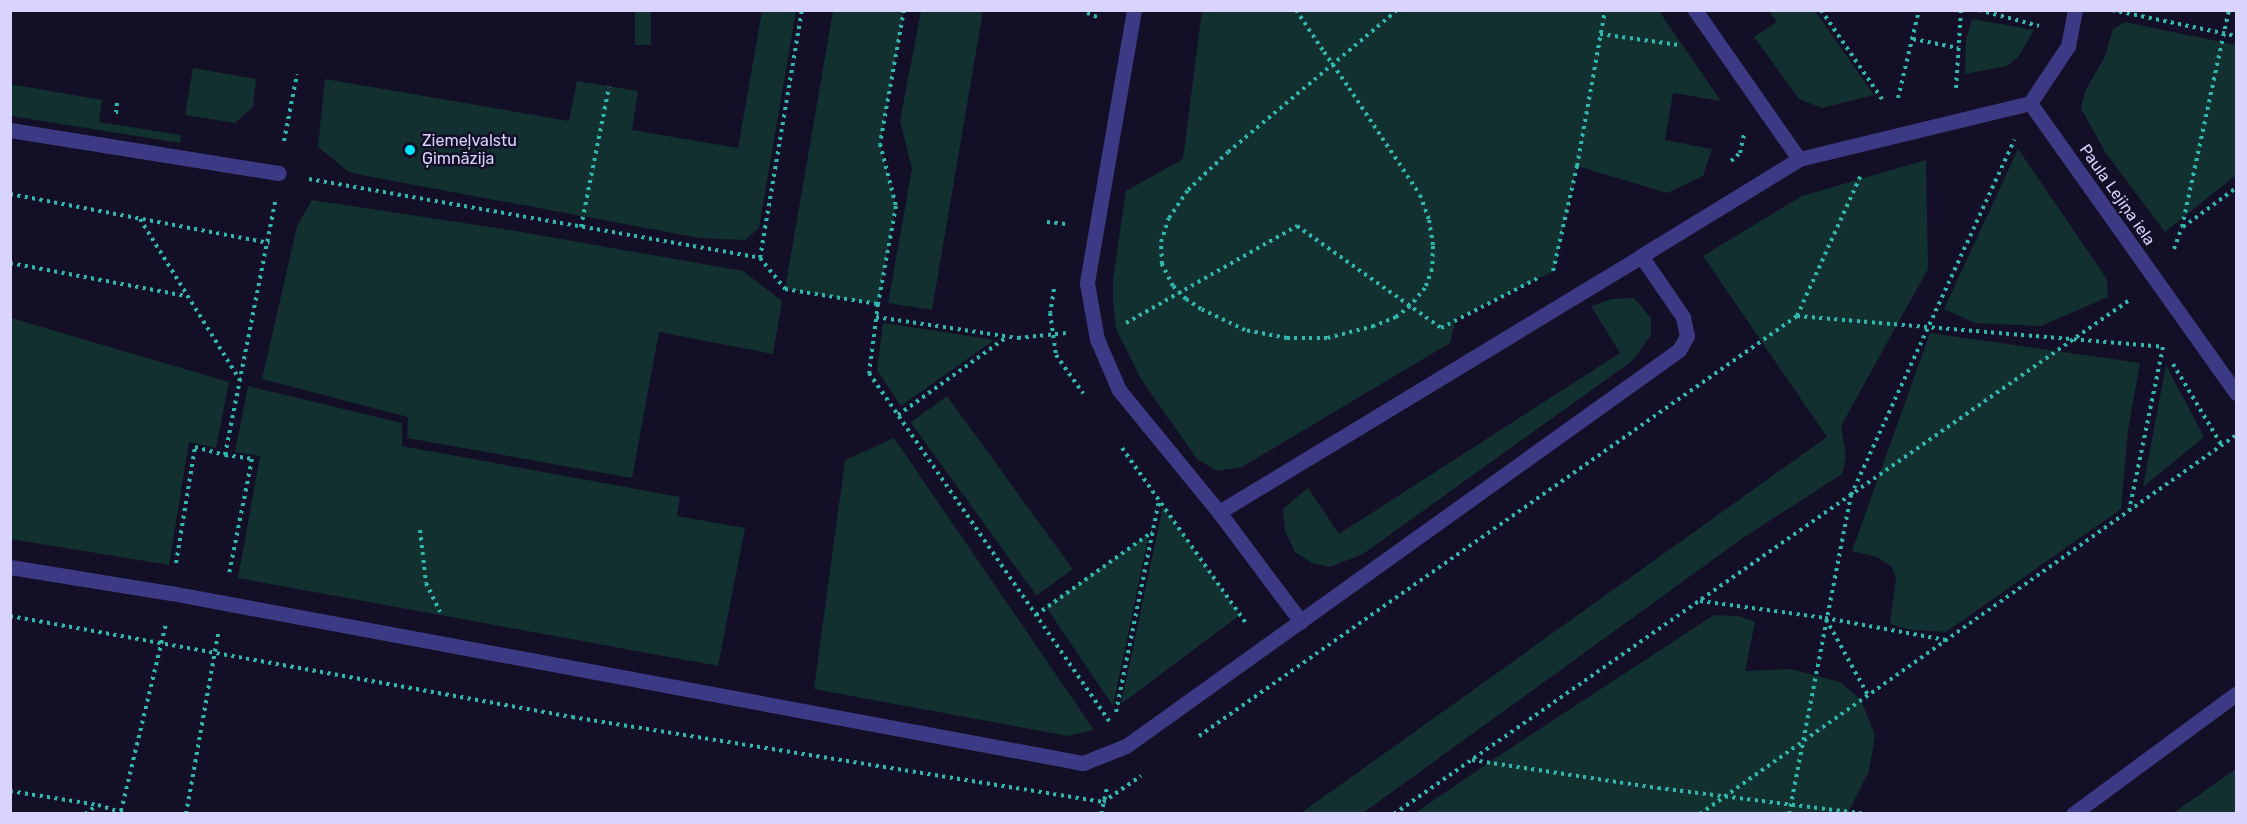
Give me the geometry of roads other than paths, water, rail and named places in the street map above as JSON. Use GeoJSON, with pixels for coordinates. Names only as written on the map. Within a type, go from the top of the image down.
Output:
{"type":"FeatureCollection","features":[{"type":"Feature","properties":{"kind":"street"},"geometry":{"type":"LineString","coordinates":[[1134,10],[1087,282],[1095,331],[1119,390],[1219,512],[1301,622]]}},
{"type":"Feature","properties":{"kind":"street"},"geometry":{"type":"LineString","coordinates":[[1695,10],[1799,159]]}},
{"type":"Feature","properties":{"kind":"street"},"geometry":{"type":"LineString","coordinates":[[1219,512],[1799,159],[2030,103],[2068,46],[2075,10]]}},
{"type":"Feature","properties":{"kind":"street","name":"Paula Lejiņa iela"},"geometry":{"type":"LineString","coordinates":[[2030,103],[2236,393]]}},
{"type":"Feature","properties":{"kind":"street"},"geometry":{"type":"LineString","coordinates":[[10,130],[279,173]]}},
{"type":"Feature","properties":{"kind":"street"},"geometry":{"type":"LineString","coordinates":[[10,567],[171,593],[456,645],[1083,763],[1126,746],[1678,350],[1687,336],[1683,317],[1641,255]]}},
{"type":"Feature","properties":{"kind":"street"},"geometry":{"type":"LineString","coordinates":[[2073,813],[2236,694]]}},
{"type":"Feature","properties":{"kind":"place","name":"Ziemeļvalstu Ģimnāzija"},"geometry":{"type":"Point","coordinates":[410,150]}}]}
